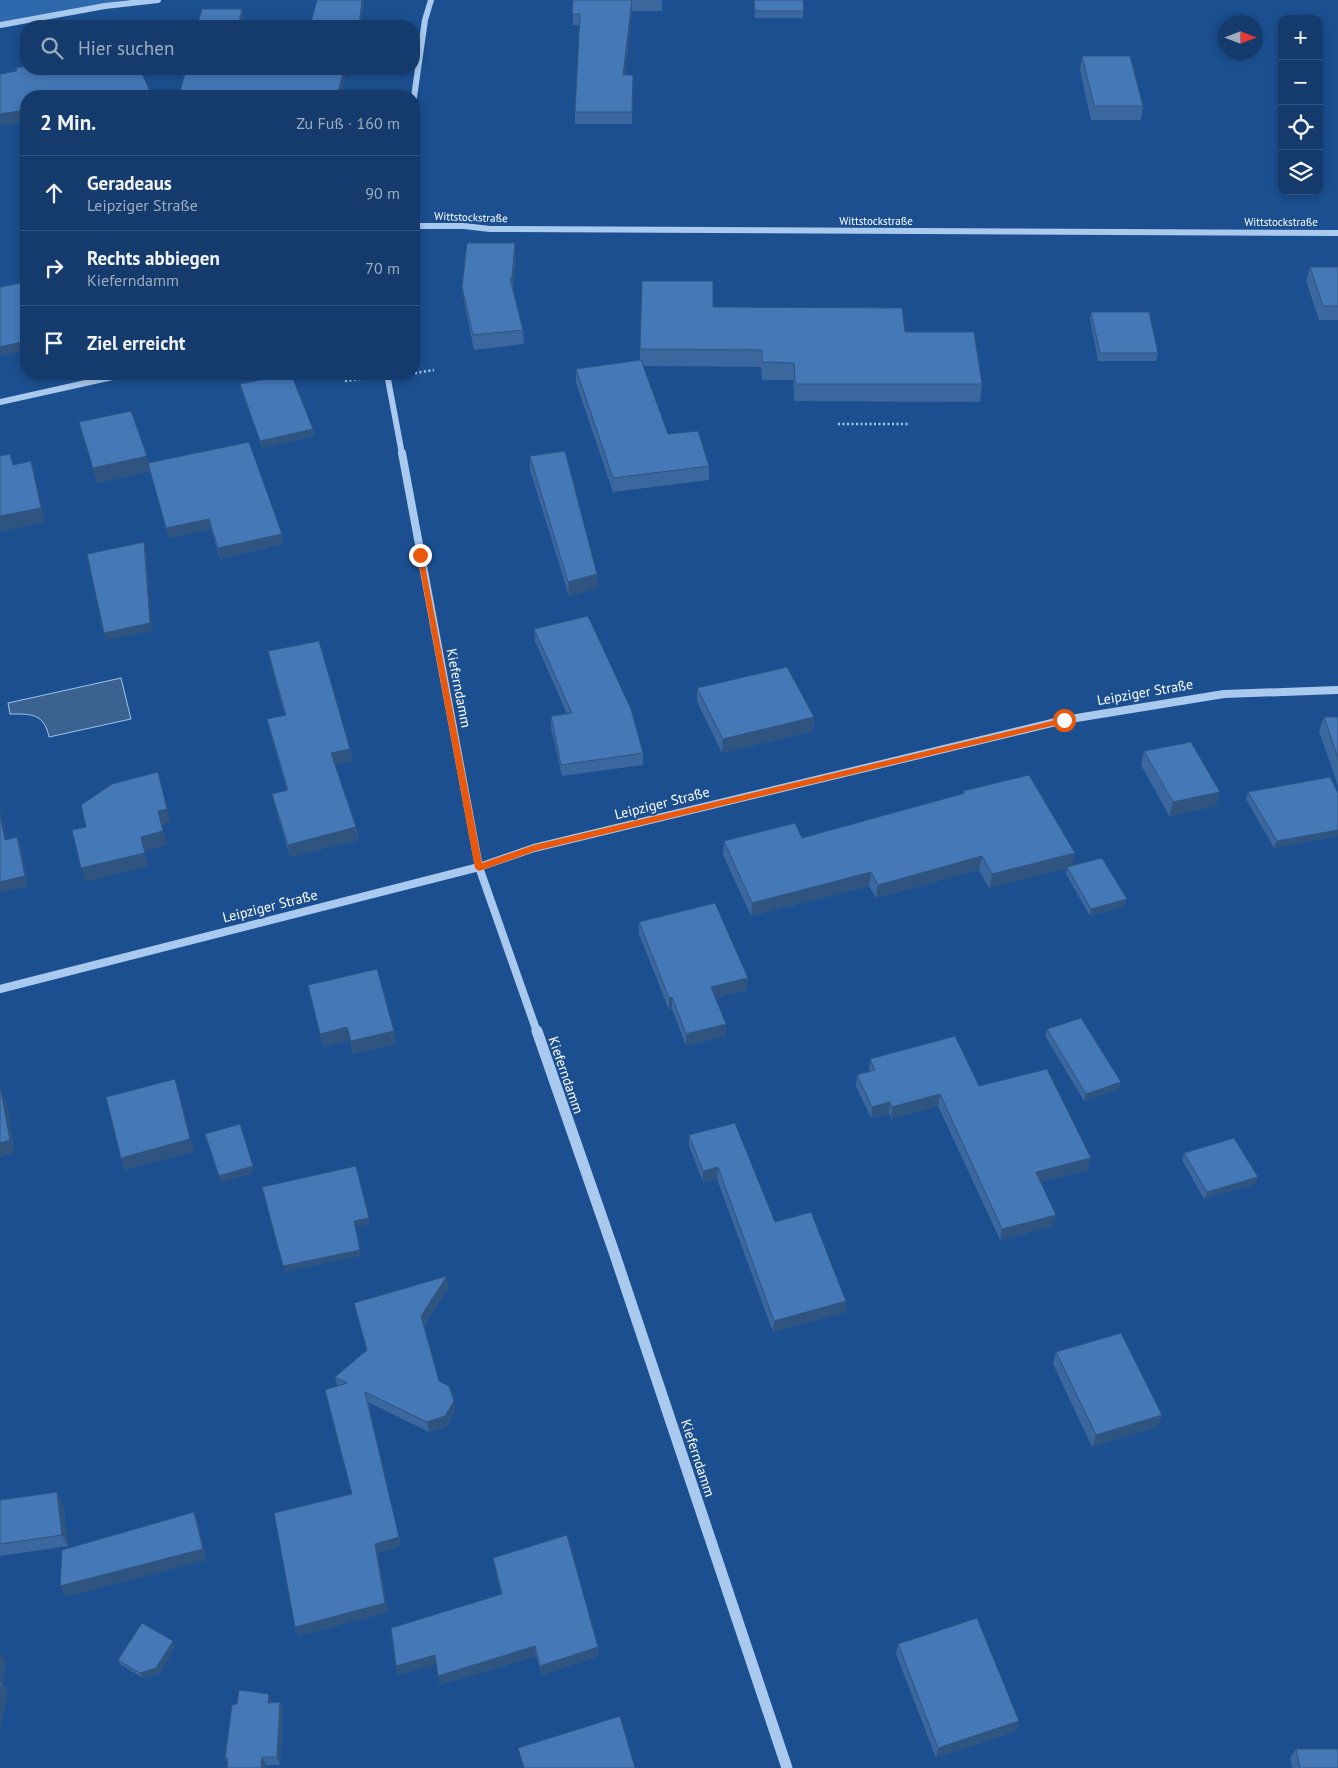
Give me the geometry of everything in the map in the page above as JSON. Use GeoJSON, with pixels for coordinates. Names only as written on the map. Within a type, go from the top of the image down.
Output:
{"type":"FeatureCollection","features":[{"type":"Feature","properties":{"kind":"street"},"geometry":{"type":"LineString","coordinates":[[28,20],[105,6],[158,0]]}},
{"type":"Feature","properties":{"kind":"street"},"geometry":{"type":"LineString","coordinates":[[420,55],[425,20],[431,0]]}},
{"type":"Feature","properties":{"kind":"street"},"geometry":{"type":"LineString","coordinates":[[0,25],[20,21]]}},
{"type":"Feature","properties":{"kind":"street"},"geometry":{"type":"LineString","coordinates":[[415,90],[417,75]]}},
{"type":"Feature","properties":{"kind":"street","name":"Wittstockstraße"},"geometry":{"type":"LineString","coordinates":[[420,226],[500,229],[1338,232]]}},
{"type":"Feature","properties":{"kind":"street"},"geometry":{"type":"LineString","coordinates":[[0,402],[99,380]]}},
{"type":"Feature","properties":{"kind":"street","name":"Kieferndamm"},"geometry":{"type":"LineString","coordinates":[[388,380],[479,868],[615,1255],[787,1768]]}},
{"type":"Feature","properties":{"kind":"street","name":"Leipziger Straße"},"geometry":{"type":"LineString","coordinates":[[0,989],[479,868],[534,848],[1064,720],[1224,694],[1338,690]]}},
{"type":"Feature","properties":{"kind":"path"},"geometry":{"type":"LineString","coordinates":[[420,372],[434,370]]}},
{"type":"Feature","properties":{"kind":"path"},"geometry":{"type":"LineString","coordinates":[[838,424],[908,424]]}},
{"type":"Feature","properties":{"kind":"shaded area"},"geometry":{"type":"Polygon","coordinates":[[[0,0],[124,0],[20,20],[0,25],[0,0]]]}},
{"type":"Feature","properties":{"kind":"shaded area"},"geometry":{"type":"Polygon","coordinates":[[[121,678],[131,719],[49,737],[44,723],[36,716],[10,714],[8,703],[121,678]]]}},
{"type":"Feature","properties":{"kind":"building"},"geometry":{"type":"Polygon","coordinates":[[[317,0],[362,0],[360,20],[312,20],[317,0]]]}},
{"type":"Feature","properties":{"kind":"building"},"geometry":{"type":"Polygon","coordinates":[[[573,0],[632,0],[623,75],[633,75],[632,112],[575,112],[580,14],[572,14],[573,0]]]}},
{"type":"Feature","properties":{"kind":"building"},"geometry":{"type":"Polygon","coordinates":[[[754,0],[803,0],[804,11],[755,11],[754,0]]]}},
{"type":"Feature","properties":{"kind":"building"},"geometry":{"type":"Polygon","coordinates":[[[202,9],[242,9],[239,20],[199,20],[202,9]]]}},
{"type":"Feature","properties":{"kind":"building"},"geometry":{"type":"Polygon","coordinates":[[[1082,56],[1130,56],[1143,106],[1094,106],[1082,56]]]}},
{"type":"Feature","properties":{"kind":"building"},"geometry":{"type":"Polygon","coordinates":[[[20,67],[20,75],[143,75],[149,90],[20,90],[20,111],[0,114],[0,74],[17,71],[16,68],[20,67]]]}},
{"type":"Feature","properties":{"kind":"building"},"geometry":{"type":"Polygon","coordinates":[[[184,75],[342,75],[339,90],[181,90],[184,75]]]}},
{"type":"Feature","properties":{"kind":"building"},"geometry":{"type":"Polygon","coordinates":[[[467,243],[515,243],[512,278],[510,278],[523,330],[473,335],[462,287],[467,243]]]}},
{"type":"Feature","properties":{"kind":"building"},"geometry":{"type":"Polygon","coordinates":[[[1310,267],[1338,267],[1338,306],[1323,306],[1310,267]]]}},
{"type":"Feature","properties":{"kind":"building"},"geometry":{"type":"Polygon","coordinates":[[[642,281],[713,281],[713,307],[902,308],[905,332],[974,332],[982,384],[795,384],[794,363],[762,362],[762,350],[640,349],[642,281]]]}},
{"type":"Feature","properties":{"kind":"building"},"geometry":{"type":"Polygon","coordinates":[[[20,283],[20,342],[0,347],[0,287],[20,283]]]}},
{"type":"Feature","properties":{"kind":"building"},"geometry":{"type":"Polygon","coordinates":[[[1091,312],[1149,312],[1158,353],[1100,353],[1091,312]]]}},
{"type":"Feature","properties":{"kind":"building"},"geometry":{"type":"Polygon","coordinates":[[[641,360],[668,434],[698,431],[709,466],[613,478],[576,369],[641,360]]]}},
{"type":"Feature","properties":{"kind":"building"},"geometry":{"type":"Polygon","coordinates":[[[260,380],[293,380],[313,429],[260,441],[240,384],[260,380]]]}},
{"type":"Feature","properties":{"kind":"building"},"geometry":{"type":"Polygon","coordinates":[[[131,411],[147,456],[93,468],[79,422],[131,411]]]}},
{"type":"Feature","properties":{"kind":"building"},"geometry":{"type":"Polygon","coordinates":[[[249,442],[282,534],[218,548],[209,519],[166,528],[148,463],[249,442]]]}},
{"type":"Feature","properties":{"kind":"building"},"geometry":{"type":"Polygon","coordinates":[[[565,451],[597,574],[568,582],[530,456],[565,451]]]}},
{"type":"Feature","properties":{"kind":"building"},"geometry":{"type":"Polygon","coordinates":[[[10,454],[13,465],[31,461],[41,508],[0,516],[0,456],[10,454]]]}},
{"type":"Feature","properties":{"kind":"building"},"geometry":{"type":"Polygon","coordinates":[[[144,542],[150,623],[104,633],[87,554],[144,542]]]}},
{"type":"Feature","properties":{"kind":"building"},"geometry":{"type":"Polygon","coordinates":[[[588,616],[631,709],[643,753],[561,765],[551,716],[572,713],[534,629],[588,616]]]}},
{"type":"Feature","properties":{"kind":"building"},"geometry":{"type":"Polygon","coordinates":[[[319,641],[350,749],[331,753],[356,827],[288,845],[272,794],[288,790],[267,719],[286,715],[268,651],[319,641]]]}},
{"type":"Feature","properties":{"kind":"building"},"geometry":{"type":"Polygon","coordinates":[[[787,667],[814,717],[723,739],[697,688],[787,667]]]}},
{"type":"Feature","properties":{"kind":"building"},"geometry":{"type":"Polygon","coordinates":[[[1324,717],[1338,717],[1338,758],[1324,717]]]}},
{"type":"Feature","properties":{"kind":"building"},"geometry":{"type":"Polygon","coordinates":[[[1191,742],[1220,792],[1173,802],[1144,751],[1191,742]]]}},
{"type":"Feature","properties":{"kind":"building"},"geometry":{"type":"Polygon","coordinates":[[[158,772],[167,809],[158,811],[163,831],[141,837],[145,853],[81,868],[72,830],[86,827],[81,805],[112,784],[158,772]]]}},
{"type":"Feature","properties":{"kind":"building"},"geometry":{"type":"Polygon","coordinates":[[[1029,775],[1075,853],[992,874],[982,856],[878,885],[871,872],[752,903],[724,841],[795,823],[802,838],[965,793],[963,791],[1029,775]]]}},
{"type":"Feature","properties":{"kind":"building"},"geometry":{"type":"Polygon","coordinates":[[[1330,777],[1338,793],[1338,830],[1277,841],[1248,792],[1330,777]]]}},
{"type":"Feature","properties":{"kind":"building"},"geometry":{"type":"Polygon","coordinates":[[[0,816],[5,840],[17,837],[25,876],[0,882],[0,816]]]}},
{"type":"Feature","properties":{"kind":"building"},"geometry":{"type":"Polygon","coordinates":[[[1102,858],[1127,899],[1091,909],[1067,867],[1102,858]]]}},
{"type":"Feature","properties":{"kind":"building"},"geometry":{"type":"Polygon","coordinates":[[[715,903],[748,978],[711,987],[726,1024],[686,1034],[672,997],[669,998],[639,922],[715,903]]]}},
{"type":"Feature","properties":{"kind":"building"},"geometry":{"type":"Polygon","coordinates":[[[377,969],[394,1031],[351,1041],[347,1027],[320,1034],[308,985],[377,969]]]}},
{"type":"Feature","properties":{"kind":"building"},"geometry":{"type":"Polygon","coordinates":[[[1081,1018],[1121,1082],[1086,1094],[1047,1029],[1081,1018]]]}},
{"type":"Feature","properties":{"kind":"building"},"geometry":{"type":"Polygon","coordinates":[[[955,1036],[979,1086],[1047,1069],[1091,1158],[1036,1172],[1056,1215],[1002,1229],[940,1094],[892,1107],[890,1102],[872,1107],[857,1075],[875,1070],[870,1059],[955,1036]]]}},
{"type":"Feature","properties":{"kind":"building"},"geometry":{"type":"Polygon","coordinates":[[[175,1079],[190,1139],[121,1158],[106,1097],[175,1079]]]}},
{"type":"Feature","properties":{"kind":"building"},"geometry":{"type":"Polygon","coordinates":[[[0,1091],[10,1140],[0,1143],[0,1091]]]}},
{"type":"Feature","properties":{"kind":"building"},"geometry":{"type":"Polygon","coordinates":[[[735,1123],[775,1222],[811,1212],[846,1301],[774,1321],[718,1167],[703,1171],[689,1135],[735,1123]]]}},
{"type":"Feature","properties":{"kind":"building"},"geometry":{"type":"Polygon","coordinates":[[[240,1124],[253,1166],[219,1176],[205,1134],[240,1124]]]}},
{"type":"Feature","properties":{"kind":"building"},"geometry":{"type":"Polygon","coordinates":[[[1234,1138],[1258,1177],[1207,1192],[1184,1153],[1234,1138]]]}},
{"type":"Feature","properties":{"kind":"building"},"geometry":{"type":"Polygon","coordinates":[[[356,1166],[369,1218],[354,1221],[360,1250],[283,1266],[262,1187],[356,1166]]]}},
{"type":"Feature","properties":{"kind":"building"},"geometry":{"type":"Polygon","coordinates":[[[447,1276],[421,1316],[439,1381],[449,1386],[454,1401],[445,1416],[427,1422],[365,1392],[399,1537],[375,1544],[385,1603],[295,1627],[274,1513],[352,1494],[325,1390],[347,1383],[335,1377],[367,1350],[354,1303],[447,1276]]]}},
{"type":"Feature","properties":{"kind":"building"},"geometry":{"type":"Polygon","coordinates":[[[1121,1333],[1162,1415],[1096,1435],[1056,1352],[1121,1333]]]}},
{"type":"Feature","properties":{"kind":"building"},"geometry":{"type":"Polygon","coordinates":[[[57,1492],[62,1535],[0,1544],[0,1500],[57,1492]]]}},
{"type":"Feature","properties":{"kind":"building"},"geometry":{"type":"Polygon","coordinates":[[[194,1512],[203,1549],[60,1586],[62,1550],[194,1512]]]}},
{"type":"Feature","properties":{"kind":"building"},"geometry":{"type":"Polygon","coordinates":[[[567,1535],[598,1647],[540,1666],[535,1646],[438,1676],[435,1655],[396,1666],[391,1628],[502,1594],[493,1558],[567,1535]]]}},
{"type":"Feature","properties":{"kind":"building"},"geometry":{"type":"Polygon","coordinates":[[[977,1618],[1019,1721],[938,1748],[898,1644],[977,1618]]]}},
{"type":"Feature","properties":{"kind":"building"},"geometry":{"type":"Polygon","coordinates":[[[142,1623],[173,1641],[156,1668],[140,1673],[118,1660],[142,1623]]]}},
{"type":"Feature","properties":{"kind":"building"},"geometry":{"type":"Polygon","coordinates":[[[239,1690],[269,1694],[268,1703],[280,1702],[277,1757],[262,1757],[261,1768],[227,1768],[228,1758],[225,1758],[232,1705],[237,1704],[239,1690]]]}},
{"type":"Feature","properties":{"kind":"building"},"geometry":{"type":"Polygon","coordinates":[[[620,1716],[635,1768],[524,1768],[518,1748],[620,1716]]]}},
{"type":"Feature","properties":{"kind":"building"},"geometry":{"type":"Polygon","coordinates":[[[1296,1749],[1338,1749],[1338,1768],[1300,1768],[1296,1749]]]}},
{"type":"Feature","properties":{"kind":"route"},"geometry":{"type":"LineString","coordinates":[[420,555],[479,868],[534,848],[1064,720]]}}]}
